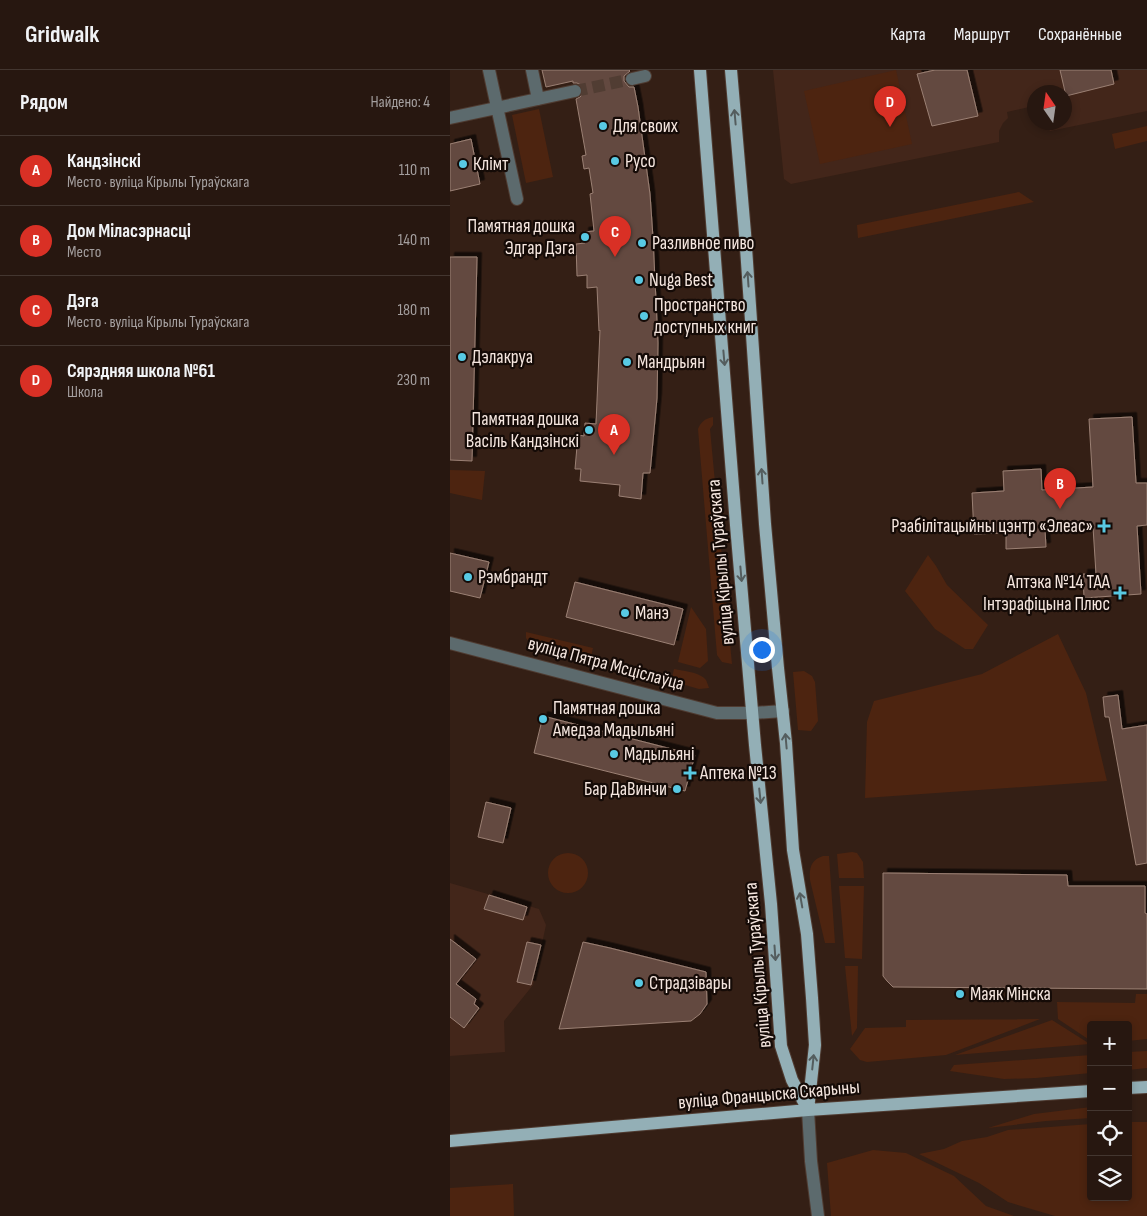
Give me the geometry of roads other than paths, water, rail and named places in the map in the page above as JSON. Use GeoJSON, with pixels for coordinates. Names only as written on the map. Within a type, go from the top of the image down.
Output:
{"type":"FeatureCollection","features":[{"type":"Feature","properties":{"kind":"main road","name":"вуліца Кірылы Тураўскага"},"geometry":{"type":"LineString","coordinates":[[700,70],[753,713],[771,904],[781,1046],[792,1080],[808,1110]]}},
{"type":"Feature","properties":{"kind":"main road"},"geometry":{"type":"LineString","coordinates":[[732,70],[766,534],[786,743],[794,860],[807,934],[813,1008],[815,1045],[808,1110]]}},
{"type":"Feature","properties":{"kind":"main road"},"geometry":{"type":"LineString","coordinates":[[1132,1088],[1147,1087]]}},
{"type":"Feature","properties":{"kind":"main road","name":"вуліца Францыска Скарыны"},"geometry":{"type":"LineString","coordinates":[[450,1142],[808,1110],[1087,1091]]}},
{"type":"Feature","properties":{"kind":"street"},"geometry":{"type":"LineString","coordinates":[[489,70],[517,199]]}},
{"type":"Feature","properties":{"kind":"street"},"geometry":{"type":"LineString","coordinates":[[532,70],[538,99]]}},
{"type":"Feature","properties":{"kind":"street"},"geometry":{"type":"LineString","coordinates":[[632,79],[645,76]]}},
{"type":"Feature","properties":{"kind":"street"},"geometry":{"type":"LineString","coordinates":[[450,118],[575,91]]}},
{"type":"Feature","properties":{"kind":"street","name":"вуліца Пятра Мсціслаўца"},"geometry":{"type":"LineString","coordinates":[[450,643],[717,713],[783,711]]}},
{"type":"Feature","properties":{"kind":"street"},"geometry":{"type":"LineString","coordinates":[[808,1110],[811,1161],[818,1216]]}},
{"type":"Feature","properties":{"kind":"tunnel"},"geometry":{"type":"LineString","coordinates":[[575,91],[632,79]]}},
{"type":"Feature","properties":{"kind":"place","name":"Для своих"},"geometry":{"type":"Point","coordinates":[603,126]}},
{"type":"Feature","properties":{"kind":"place","name":"Сярэдняя школа №61"},"geometry":{"type":"Point","coordinates":[890,127]}},
{"type":"Feature","properties":{"kind":"place","name":"Русо"},"geometry":{"type":"Point","coordinates":[615,161]}},
{"type":"Feature","properties":{"kind":"place","name":"Клімт"},"geometry":{"type":"Point","coordinates":[463,164]}},
{"type":"Feature","properties":{"kind":"place","name":"Памятная дошка Эдгар Дэга"},"geometry":{"type":"Point","coordinates":[585,237]}},
{"type":"Feature","properties":{"kind":"place","name":"Разливное пиво"},"geometry":{"type":"Point","coordinates":[642,243]}},
{"type":"Feature","properties":{"kind":"place","name":"Дэга"},"geometry":{"type":"Point","coordinates":[615,257]}},
{"type":"Feature","properties":{"kind":"place","name":"Nuga Best"},"geometry":{"type":"Point","coordinates":[639,280]}},
{"type":"Feature","properties":{"kind":"place","name":"Пространство доступных книг"},"geometry":{"type":"Point","coordinates":[644,316]}},
{"type":"Feature","properties":{"kind":"place","name":"Дэлакруа"},"geometry":{"type":"Point","coordinates":[462,357]}},
{"type":"Feature","properties":{"kind":"place","name":"Мандрыян"},"geometry":{"type":"Point","coordinates":[627,362]}},
{"type":"Feature","properties":{"kind":"place","name":"Памятная дошка Васіль Кандзінскі"},"geometry":{"type":"Point","coordinates":[589,430]}},
{"type":"Feature","properties":{"kind":"place","name":"Кандзінскі"},"geometry":{"type":"Point","coordinates":[614,455]}},
{"type":"Feature","properties":{"kind":"place","name":"Дом Міласэрнасці"},"geometry":{"type":"Point","coordinates":[1060,509]}},
{"type":"Feature","properties":{"kind":"place","name":"Рэабілітацыйны цэнтр «Элеас»"},"geometry":{"type":"Point","coordinates":[1104,526]}},
{"type":"Feature","properties":{"kind":"place","name":"Рэмбрандт"},"geometry":{"type":"Point","coordinates":[468,577]}},
{"type":"Feature","properties":{"kind":"place","name":"Аптэка №14 ТАА Інтэрафіцына Плюс"},"geometry":{"type":"Point","coordinates":[1120,593]}},
{"type":"Feature","properties":{"kind":"place","name":"Манэ"},"geometry":{"type":"Point","coordinates":[625,613]}},
{"type":"Feature","properties":{"kind":"place","name":"Памятная дошка Амедэа Мадыльяні"},"geometry":{"type":"Point","coordinates":[543,719]}},
{"type":"Feature","properties":{"kind":"place","name":"Мадыльяні"},"geometry":{"type":"Point","coordinates":[614,754]}},
{"type":"Feature","properties":{"kind":"place","name":"Аптека №13"},"geometry":{"type":"Point","coordinates":[690,773]}},
{"type":"Feature","properties":{"kind":"place","name":"Бар ДаВинчи"},"geometry":{"type":"Point","coordinates":[677,789]}},
{"type":"Feature","properties":{"kind":"place","name":"Страдзівары"},"geometry":{"type":"Point","coordinates":[639,983]}},
{"type":"Feature","properties":{"kind":"place","name":"Маяк Мінска"},"geometry":{"type":"Point","coordinates":[960,994]}}]}
